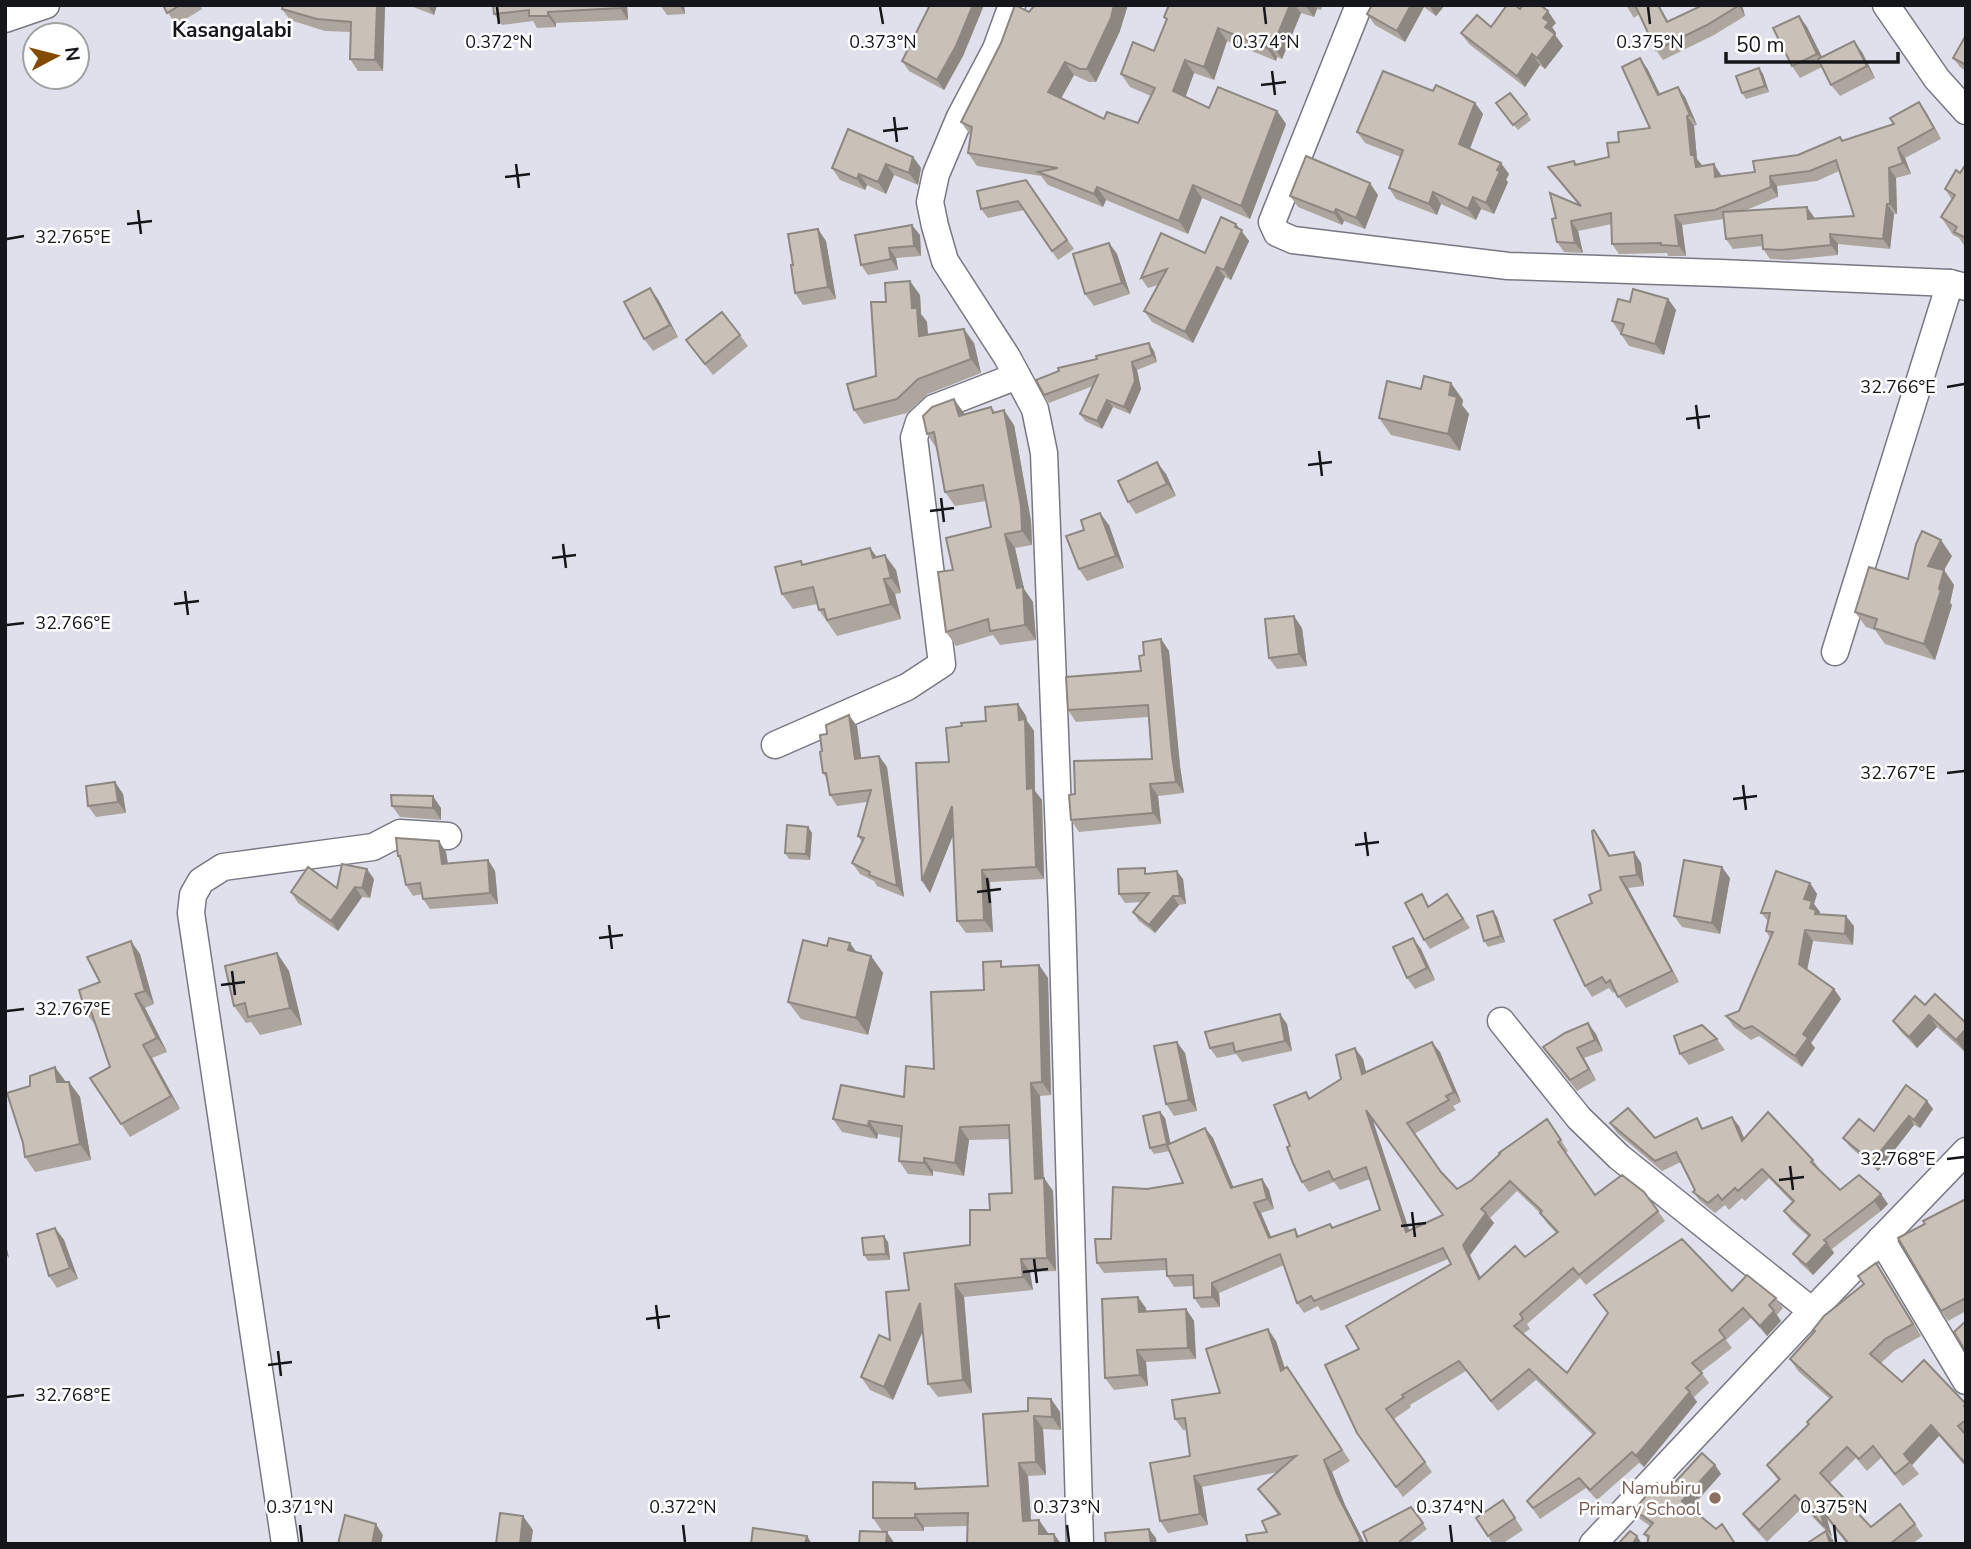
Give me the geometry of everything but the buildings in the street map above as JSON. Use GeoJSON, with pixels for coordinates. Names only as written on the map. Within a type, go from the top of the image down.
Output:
{"type":"FeatureCollection","features":[{"type":"Feature","properties":{"kind":"street"},"geometry":{"type":"LineString","coordinates":[[5,19],[46,5]]}},
{"type":"Feature","properties":{"kind":"street"},"geometry":{"type":"LineString","coordinates":[[1012,5],[996,49],[960,117],[941,163],[930,202],[945,261],[1035,409],[1044,453],[1062,913],[1080,1544]]}},
{"type":"Feature","properties":{"kind":"street"},"geometry":{"type":"LineString","coordinates":[[1359,5],[1272,222],[1277,233],[1293,240],[1508,266],[1958,285],[1835,652]]}},
{"type":"Feature","properties":{"kind":"street"},"geometry":{"type":"LineString","coordinates":[[1886,5],[1937,79],[1966,111]]}},
{"type":"Feature","properties":{"kind":"street"},"geometry":{"type":"LineString","coordinates":[[775,745],[908,687],[942,664],[914,438],[919,422],[933,408],[1017,376]]}},
{"type":"Feature","properties":{"kind":"street"},"geometry":{"type":"LineString","coordinates":[[285,1544],[191,913],[193,895],[201,881],[223,867],[373,847],[400,832],[447,836]]}},
{"type":"Feature","properties":{"kind":"street"},"geometry":{"type":"LineString","coordinates":[[1501,1021],[1579,1118],[1619,1157],[1812,1311]]}},
{"type":"Feature","properties":{"kind":"street"},"geometry":{"type":"LineString","coordinates":[[1593,1544],[1966,1152]]}},
{"type":"Feature","properties":{"kind":"street"},"geometry":{"type":"LineString","coordinates":[[1881,1239],[1966,1381]]}},
{"type":"Feature","properties":{"kind":"place","name":"Namubiru Primary School"},"geometry":{"type":"Point","coordinates":[1715,1498]}},
{"type":"Feature","properties":{"kind":"district","name":"Kasangalabi"},"geometry":{"type":"Point","coordinates":[232,30]}}]}
